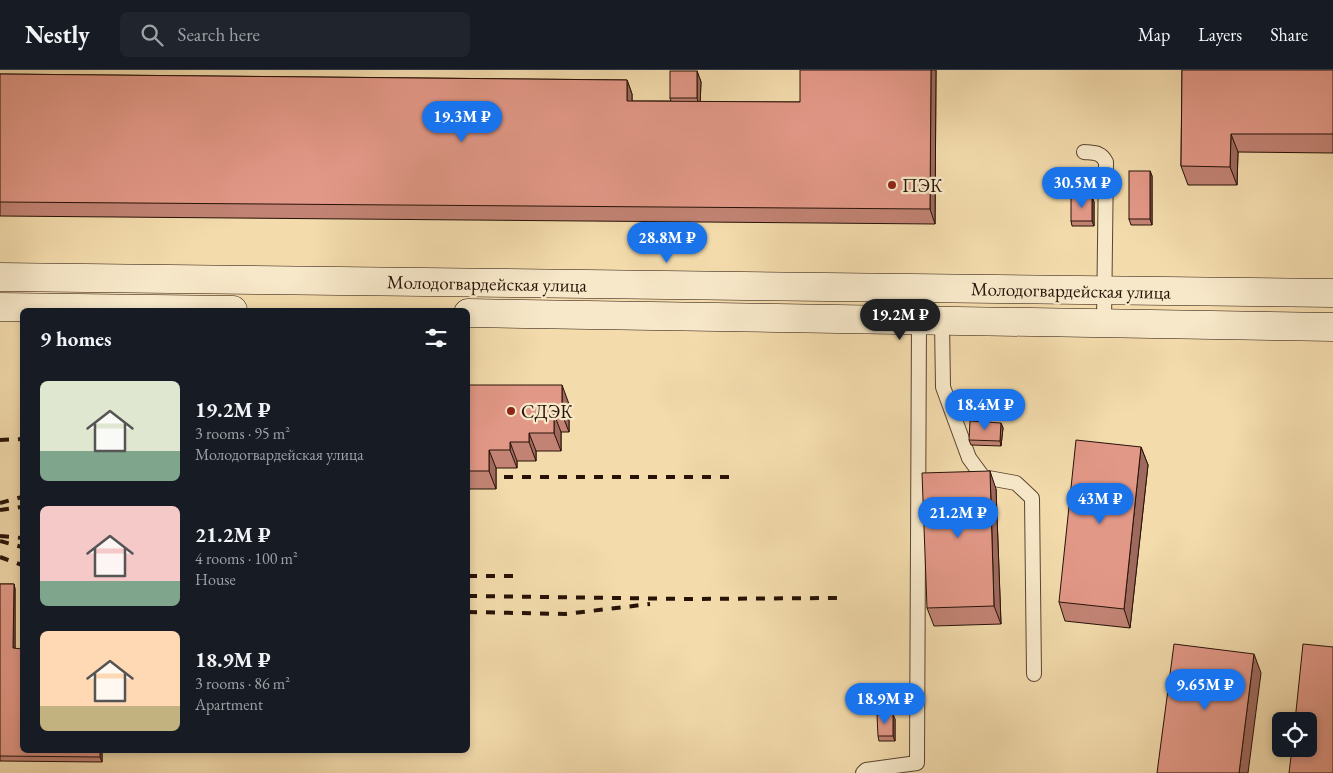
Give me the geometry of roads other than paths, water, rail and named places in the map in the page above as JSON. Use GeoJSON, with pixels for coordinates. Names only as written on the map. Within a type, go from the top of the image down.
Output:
{"type":"FeatureCollection","features":[{"type":"Feature","properties":{"kind":"main road","name":"Молодогвардейская улица"},"geometry":{"type":"LineString","coordinates":[[0,277],[1333,293]]}},
{"type":"Feature","properties":{"kind":"main road"},"geometry":{"type":"LineString","coordinates":[[0,307],[78,308]]}},
{"type":"Feature","properties":{"kind":"main road","name":"Молодогвардейская улица"},"geometry":{"type":"LineString","coordinates":[[470,314],[1333,327]]}},
{"type":"Feature","properties":{"kind":"lane"},"geometry":{"type":"LineString","coordinates":[[1084,152],[1098,153],[1103,156],[1106,162],[1104,323]]}},
{"type":"Feature","properties":{"kind":"lane"},"geometry":{"type":"LineString","coordinates":[[930,321],[943,386],[968,458],[983,476],[1016,483],[1032,498],[1034,674]]}},
{"type":"Feature","properties":{"kind":"lane"},"geometry":{"type":"LineString","coordinates":[[864,773],[866,770],[917,763],[930,321]]}},
{"type":"Feature","properties":{"kind":"railway"},"geometry":{"type":"LineString","coordinates":[[0,440],[20,439]]}},
{"type":"Feature","properties":{"kind":"railway"},"geometry":{"type":"LineString","coordinates":[[470,477],[730,477]]}},
{"type":"Feature","properties":{"kind":"railway"},"geometry":{"type":"LineString","coordinates":[[0,503],[20,498]]}},
{"type":"Feature","properties":{"kind":"railway"},"geometry":{"type":"LineString","coordinates":[[0,510],[20,507]]}},
{"type":"Feature","properties":{"kind":"railway"},"geometry":{"type":"LineString","coordinates":[[0,536],[20,538]]}},
{"type":"Feature","properties":{"kind":"railway"},"geometry":{"type":"LineString","coordinates":[[0,541],[20,546]]}},
{"type":"Feature","properties":{"kind":"railway"},"geometry":{"type":"LineString","coordinates":[[0,557],[20,564]]}},
{"type":"Feature","properties":{"kind":"railway"},"geometry":{"type":"LineString","coordinates":[[470,576],[517,576]]}},
{"type":"Feature","properties":{"kind":"railway"},"geometry":{"type":"LineString","coordinates":[[470,596],[692,599],[837,598]]}},
{"type":"Feature","properties":{"kind":"railway"},"geometry":{"type":"LineString","coordinates":[[470,612],[565,614],[650,604]]}},
{"type":"Feature","properties":{"kind":"place","name":"ПЭК"},"geometry":{"type":"Point","coordinates":[892,185]}},
{"type":"Feature","properties":{"kind":"place","name":"СДЭК"},"geometry":{"type":"Point","coordinates":[511,411]}}]}
